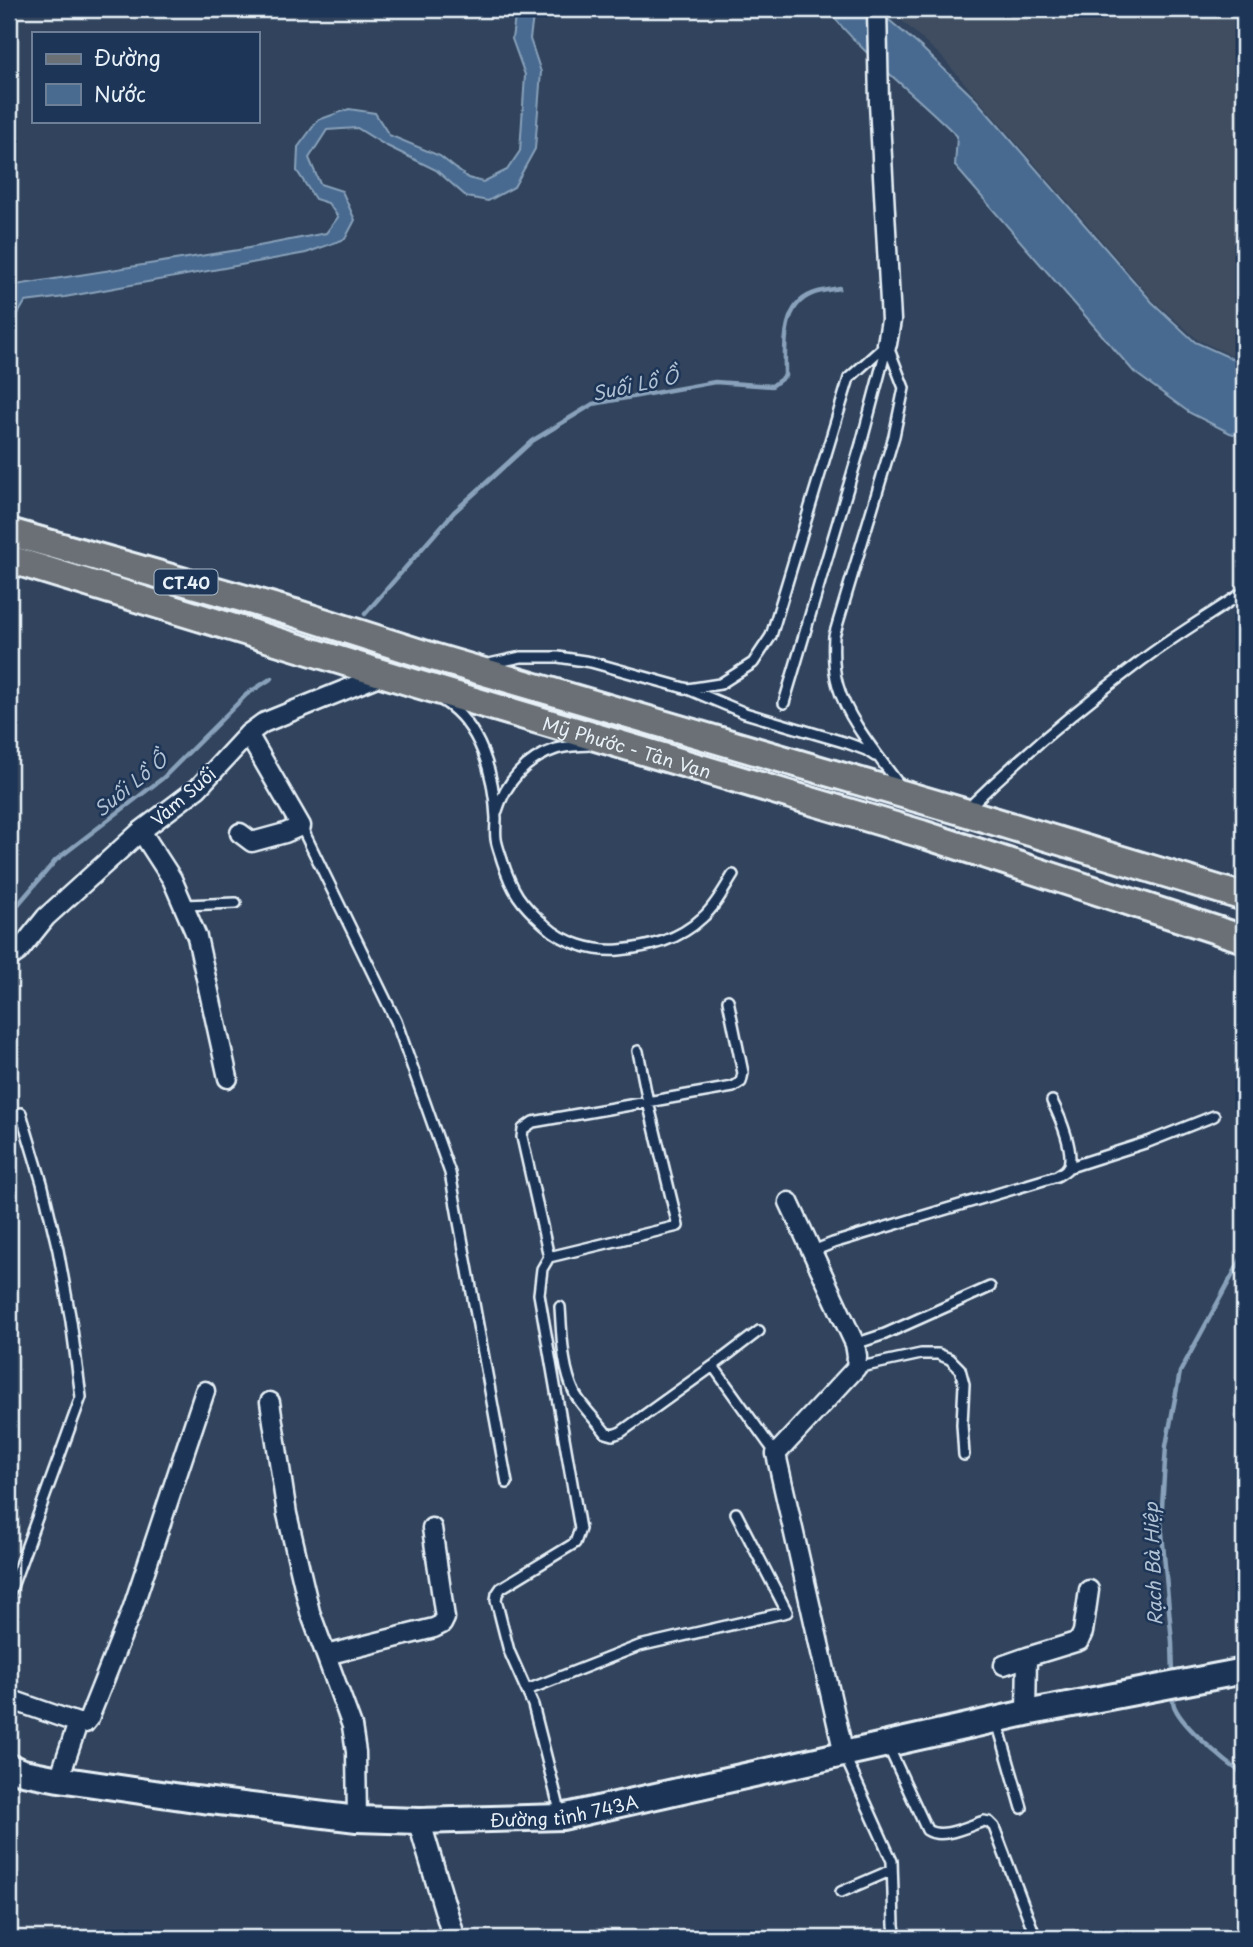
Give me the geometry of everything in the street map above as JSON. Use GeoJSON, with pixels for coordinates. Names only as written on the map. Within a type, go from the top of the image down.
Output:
{"type":"FeatureCollection","features":[{"type":"Feature","properties":{"kind":"main road","name":"Mỹ Phước - Tân Vạn"},"geometry":{"type":"LineString","coordinates":[[9,532],[298,614],[1244,897]]}},
{"type":"Feature","properties":{"kind":"main road","name":"Mỹ Phước - Tân Vạn"},"geometry":{"type":"LineString","coordinates":[[9,559],[416,684],[922,834],[1244,939]]}},
{"type":"Feature","properties":{"kind":"main road","name":"Đường tỉnh 743A"},"geometry":{"type":"LineString","coordinates":[[14,1771],[195,1799],[357,1819],[419,1821],[562,1817],[1098,1698],[1198,1681],[1241,1677]]}},
{"type":"Feature","properties":{"kind":"street"},"geometry":{"type":"LineString","coordinates":[[877,9],[879,103],[891,320],[887,345]]}},
{"type":"Feature","properties":{"kind":"street","name":"Vàm Suối"},"geometry":{"type":"LineString","coordinates":[[9,958],[19,952],[46,917],[141,831],[198,788],[248,734],[262,723],[384,674]]}},
{"type":"Feature","properties":{"kind":"street"},"geometry":{"type":"LineString","coordinates":[[240,834],[252,842],[300,826],[248,734]]}},
{"type":"Feature","properties":{"kind":"street"},"geometry":{"type":"LineString","coordinates":[[141,831],[172,879],[197,937],[228,1077]]}},
{"type":"Feature","properties":{"kind":"street"},"geometry":{"type":"LineString","coordinates":[[789,1202],[855,1344],[857,1356],[856,1368],[776,1454],[844,1754]]}},
{"type":"Feature","properties":{"kind":"street"},"geometry":{"type":"LineString","coordinates":[[9,1699],[78,1723],[85,1723],[89,1718],[132,1610],[205,1391]]}},
{"type":"Feature","properties":{"kind":"street"},"geometry":{"type":"LineString","coordinates":[[270,1402],[287,1514],[310,1612],[352,1726],[356,1752],[357,1819]]}},
{"type":"Feature","properties":{"kind":"street"},"geometry":{"type":"LineString","coordinates":[[326,1655],[442,1624],[445,1618],[432,1528]]}},
{"type":"Feature","properties":{"kind":"street"},"geometry":{"type":"LineString","coordinates":[[1004,1665],[1079,1641],[1083,1632],[1088,1590]]}},
{"type":"Feature","properties":{"kind":"street"},"geometry":{"type":"LineString","coordinates":[[1026,1713],[1027,1657]]}},
{"type":"Feature","properties":{"kind":"street"},"geometry":{"type":"LineString","coordinates":[[59,1779],[78,1723]]}},
{"type":"Feature","properties":{"kind":"street"},"geometry":{"type":"LineString","coordinates":[[419,1821],[454,1938]]}},
{"type":"Feature","properties":{"kind":"lane"},"geometry":{"type":"LineString","coordinates":[[688,690],[720,684],[753,663],[771,636],[849,378],[887,345]]}},
{"type":"Feature","properties":{"kind":"lane"},"geometry":{"type":"LineString","coordinates":[[783,702],[861,444],[887,345]]}},
{"type":"Feature","properties":{"kind":"lane"},"geometry":{"type":"LineString","coordinates":[[887,345],[904,388],[894,436],[834,636],[833,652],[843,700],[907,796]]}},
{"type":"Feature","properties":{"kind":"lane"},"geometry":{"type":"LineString","coordinates":[[964,812],[1015,763],[1141,661],[1244,592]]}},
{"type":"Feature","properties":{"kind":"lane"},"geometry":{"type":"LineString","coordinates":[[473,668],[521,657],[558,657],[591,662],[688,690],[745,713],[847,743],[866,750],[882,761]]}},
{"type":"Feature","properties":{"kind":"lane"},"geometry":{"type":"LineString","coordinates":[[416,684],[449,705],[469,725],[484,753],[496,816],[496,841],[509,883],[524,906],[549,930],[569,942],[610,950],[642,948],[677,937],[704,917],[733,875]]}},
{"type":"Feature","properties":{"kind":"lane"},"geometry":{"type":"LineString","coordinates":[[496,816],[502,794],[515,776],[533,760],[556,749],[611,742]]}},
{"type":"Feature","properties":{"kind":"lane"},"geometry":{"type":"LineString","coordinates":[[300,826],[396,1021],[450,1173],[507,1483]]}},
{"type":"Feature","properties":{"kind":"lane"},"geometry":{"type":"LineString","coordinates":[[184,905],[236,904]]}},
{"type":"Feature","properties":{"kind":"lane"},"geometry":{"type":"LineString","coordinates":[[562,1817],[533,1705],[509,1651],[496,1601],[501,1588],[575,1543],[579,1529],[540,1294],[542,1269],[549,1257],[522,1137],[523,1129],[533,1122],[733,1087],[741,1082],[743,1073],[728,1000]]}},
{"type":"Feature","properties":{"kind":"lane"},"geometry":{"type":"LineString","coordinates":[[549,1257],[678,1226],[638,1051]]}},
{"type":"Feature","properties":{"kind":"lane"},"geometry":{"type":"LineString","coordinates":[[1052,1101],[1069,1146],[1070,1159],[1067,1168]]}},
{"type":"Feature","properties":{"kind":"lane"},"geometry":{"type":"LineString","coordinates":[[9,1595],[81,1397],[58,1250],[21,1113]]}},
{"type":"Feature","properties":{"kind":"lane"},"geometry":{"type":"LineString","coordinates":[[813,1251],[1057,1176],[1067,1168],[1148,1142],[1214,1116]]}},
{"type":"Feature","properties":{"kind":"lane"},"geometry":{"type":"LineString","coordinates":[[855,1344],[885,1334],[990,1287]]}},
{"type":"Feature","properties":{"kind":"lane"},"geometry":{"type":"LineString","coordinates":[[560,1307],[568,1373],[576,1394],[606,1433],[612,1435],[621,1432],[759,1331]]}},
{"type":"Feature","properties":{"kind":"lane"},"geometry":{"type":"LineString","coordinates":[[856,1368],[921,1354],[938,1354],[950,1359],[960,1369],[964,1384],[964,1455]]}},
{"type":"Feature","properties":{"kind":"lane"},"geometry":{"type":"LineString","coordinates":[[713,1366],[776,1454]]}},
{"type":"Feature","properties":{"kind":"lane"},"geometry":{"type":"LineString","coordinates":[[527,1690],[639,1646],[788,1612],[736,1513]]}},
{"type":"Feature","properties":{"kind":"lane"},"geometry":{"type":"LineString","coordinates":[[997,1720],[1023,1808]]}},
{"type":"Feature","properties":{"kind":"lane"},"geometry":{"type":"LineString","coordinates":[[888,1744],[928,1830],[933,1834],[984,1821],[994,1827],[1036,1938]]}},
{"type":"Feature","properties":{"kind":"lane"},"geometry":{"type":"LineString","coordinates":[[844,1754],[891,1861],[896,1938]]}},
{"type":"Feature","properties":{"kind":"lane"},"geometry":{"type":"LineString","coordinates":[[841,1892],[892,1870]]}},
{"type":"Feature","properties":{"kind":"shaded area"},"geometry":{"type":"Polygon","coordinates":[[[889,9],[1244,9],[1244,361],[1198,340],[1155,302],[941,56],[889,9]]]}},
{"type":"Feature","properties":{"kind":"water"},"geometry":{"type":"Polygon","coordinates":[[[516,9],[534,9],[530,39],[541,72],[535,149],[514,187],[488,201],[467,197],[436,170],[357,128],[327,130],[309,158],[320,184],[342,191],[355,220],[345,239],[306,253],[25,302],[15,319],[15,336],[9,341],[9,286],[238,250],[326,233],[338,217],[328,203],[315,199],[297,171],[298,147],[318,120],[349,109],[375,113],[389,135],[440,156],[468,178],[483,182],[507,170],[520,151],[525,75],[512,39],[516,9]]]}},
{"type":"Feature","properties":{"kind":"water"},"geometry":{"type":"Polygon","coordinates":[[[827,9],[876,9],[921,47],[976,100],[1152,302],[1195,342],[1244,364],[1244,437],[1190,413],[1134,372],[955,166],[957,136],[873,58],[827,9]]]}},
{"type":"Feature","properties":{"kind":"waterway","name":"Suối Lồ Ồ"},"geometry":{"type":"LineString","coordinates":[[365,614],[454,512],[532,441],[593,404],[715,382],[772,386],[785,376],[787,329],[795,308],[812,294],[839,288]]}},
{"type":"Feature","properties":{"kind":"waterway","name":"Suối Lồ Ồ"},"geometry":{"type":"LineString","coordinates":[[9,915],[56,860],[163,778],[247,694],[272,678]]}},
{"type":"Feature","properties":{"kind":"waterway","name":"Rạch Bà Hiệp"},"geometry":{"type":"LineString","coordinates":[[1173,1675],[1161,1522],[1166,1446],[1180,1372],[1244,1254]]}},
{"type":"Feature","properties":{"kind":"waterway","name":"Rạch Bà Hiệp"},"geometry":{"type":"LineString","coordinates":[[1173,1691],[1174,1706],[1187,1725],[1244,1775]]}}]}
